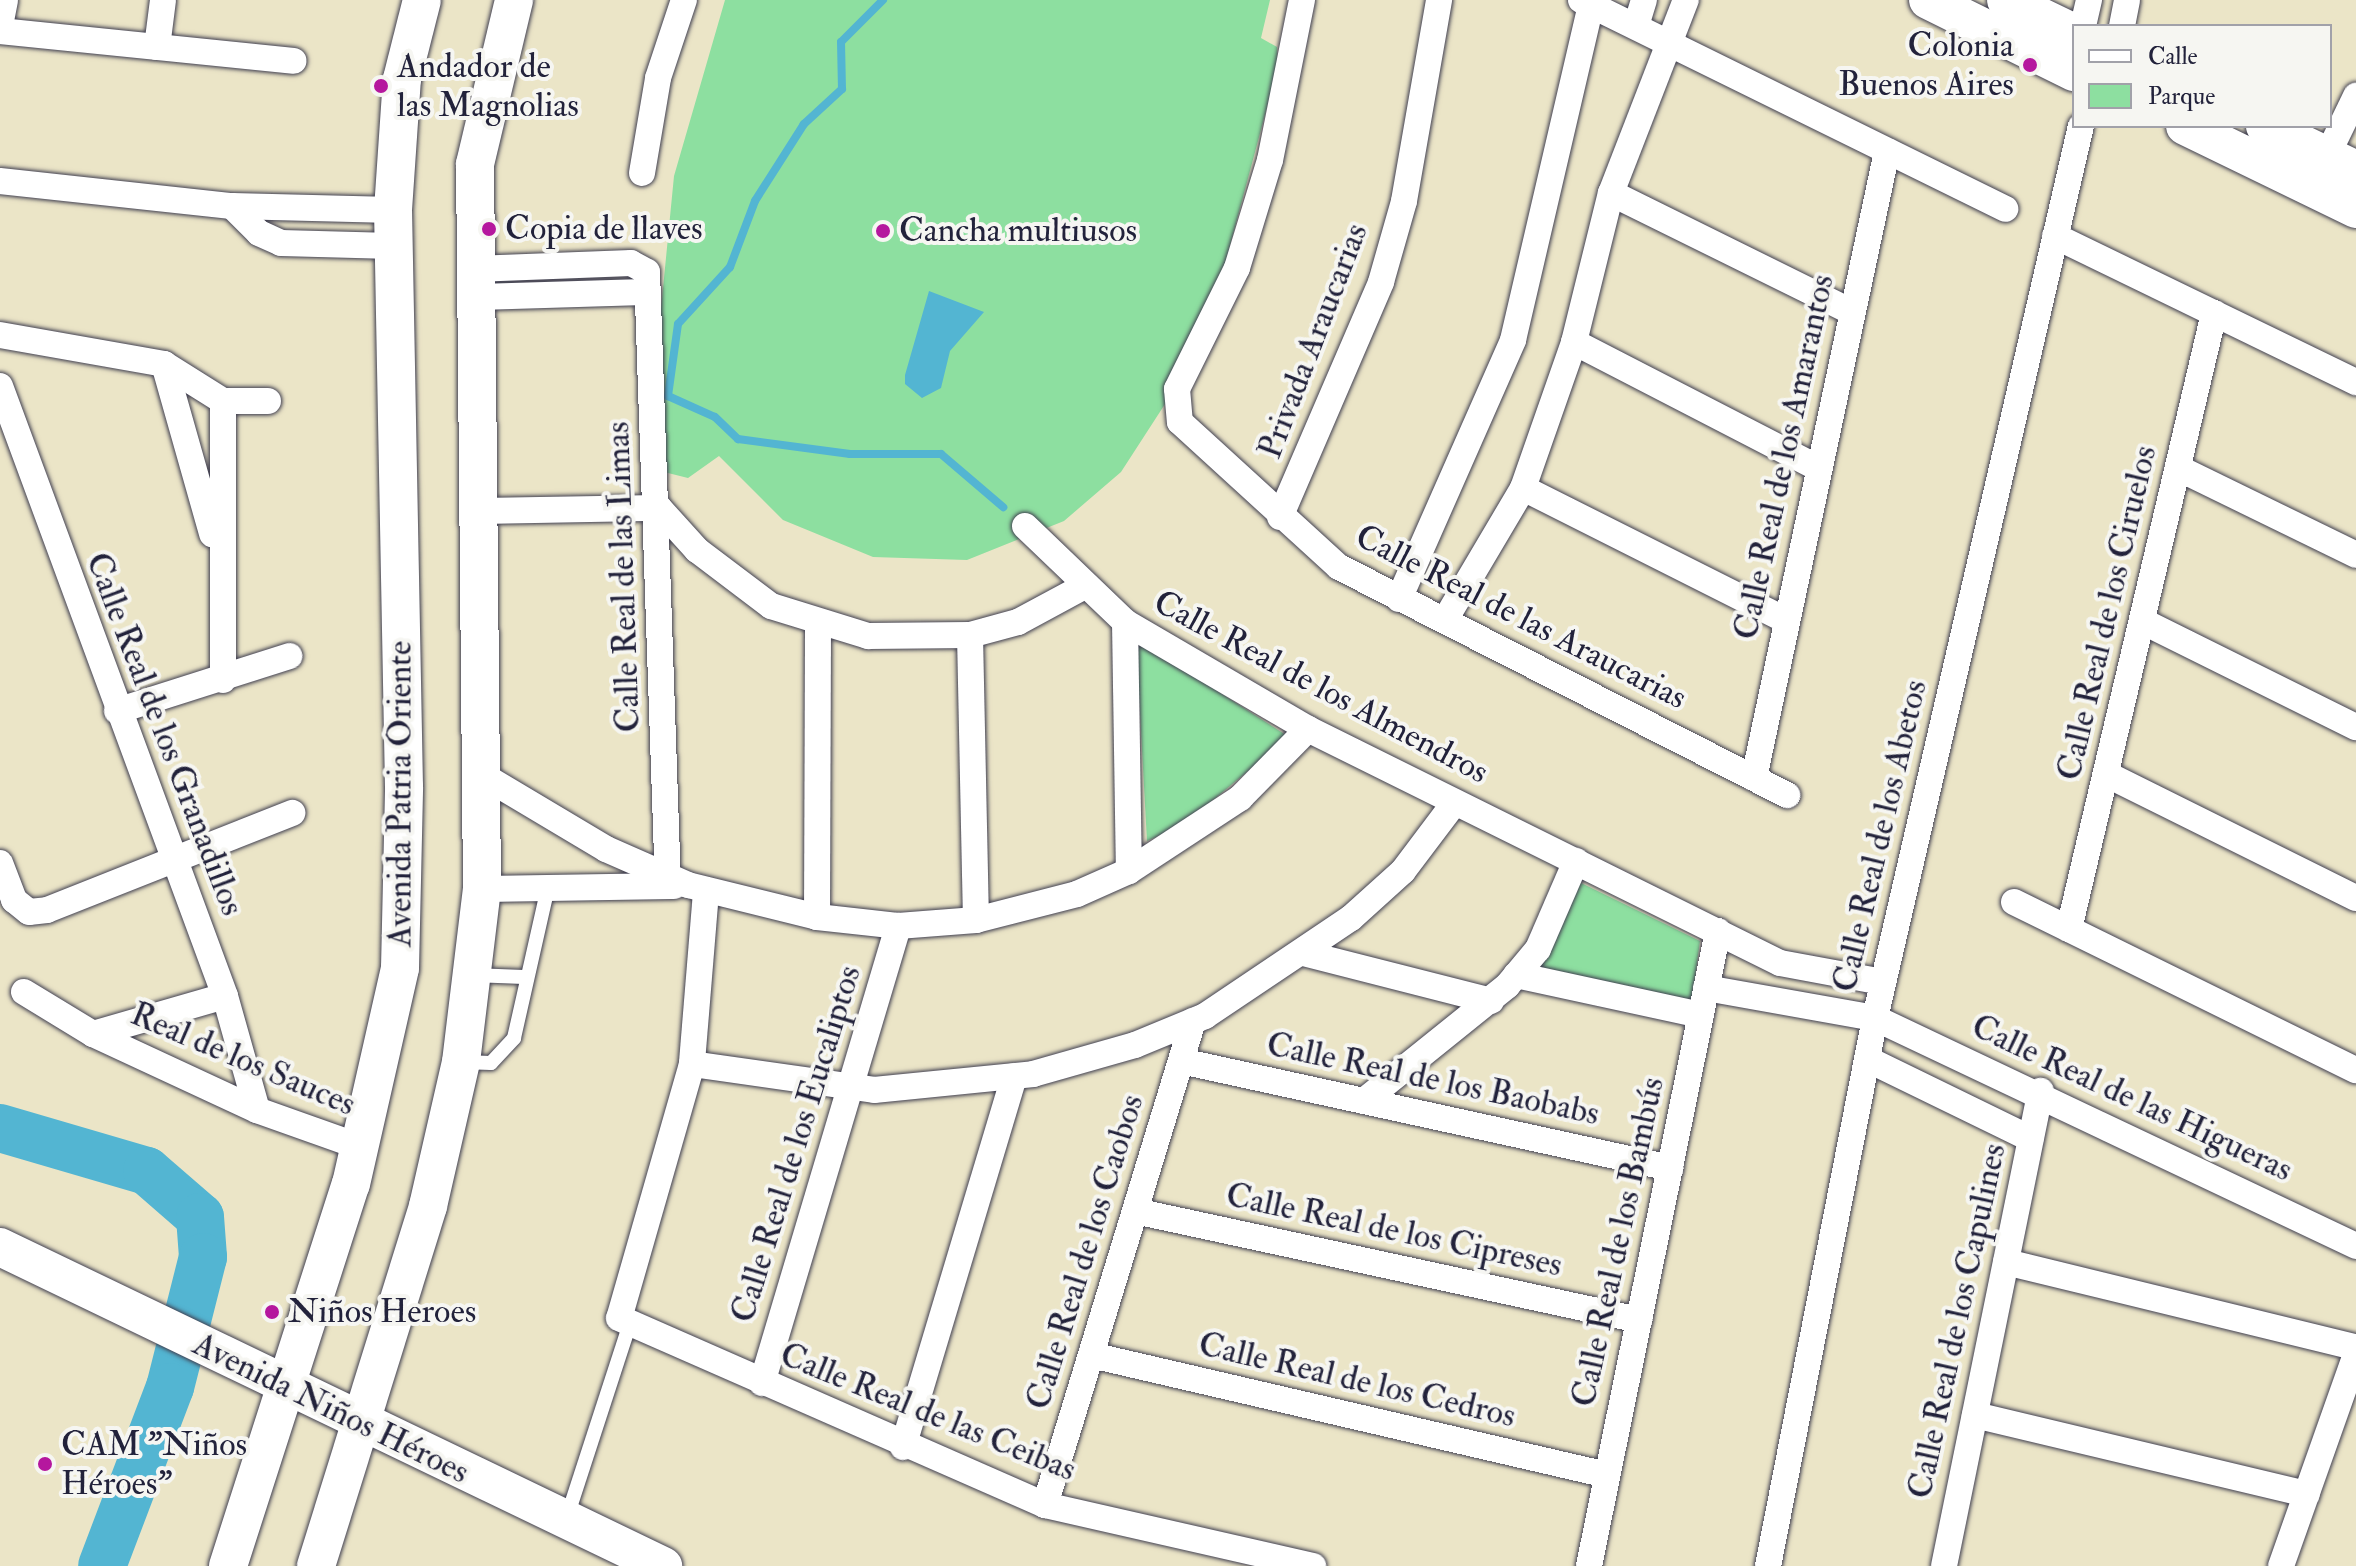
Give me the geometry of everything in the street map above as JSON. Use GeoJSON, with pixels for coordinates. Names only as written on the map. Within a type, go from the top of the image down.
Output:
{"type":"FeatureCollection","features":[{"type":"Feature","properties":{"kind":"main road","name":"Avenida Patria Oriente"},"geometry":{"type":"LineString","coordinates":[[228,1566],[361,1147],[400,968],[404,787],[393,228],[402,79],[422,0]]}},
{"type":"Feature","properties":{"kind":"main road"},"geometry":{"type":"LineString","coordinates":[[316,1566],[428,1206],[461,1062],[472,975],[482,889],[475,164],[514,0]]}},
{"type":"Feature","properties":{"kind":"main road"},"geometry":{"type":"LineString","coordinates":[[1928,0],[2072,72]]}},
{"type":"Feature","properties":{"kind":"main road"},"geometry":{"type":"LineString","coordinates":[[2006,0],[2072,32]]}},
{"type":"Feature","properties":{"kind":"main road"},"geometry":{"type":"LineString","coordinates":[[2189,128],[2356,209]]}},
{"type":"Feature","properties":{"kind":"main road"},"geometry":{"type":"LineString","coordinates":[[2269,128],[2341,163]]}},
{"type":"Feature","properties":{"kind":"main road","name":"Avenida Niños Héroes"},"geometry":{"type":"LineString","coordinates":[[0,1247],[237,1362],[283,1388],[663,1566]]}},
{"type":"Feature","properties":{"kind":"street"},"geometry":{"type":"LineString","coordinates":[[5,0],[0,29],[293,61]]}},
{"type":"Feature","properties":{"kind":"street"},"geometry":{"type":"LineString","coordinates":[[157,47],[163,0]]}},
{"type":"Feature","properties":{"kind":"street"},"geometry":{"type":"LineString","coordinates":[[642,173],[658,78],[684,0]]}},
{"type":"Feature","properties":{"kind":"street","name":"Calle Real de las Araucarias"},"geometry":{"type":"LineString","coordinates":[[1302,0],[1276,140],[1237,268],[1175,399],[1180,422],[1280,517],[1339,567],[1787,795]]}},
{"type":"Feature","properties":{"kind":"street","name":"Privada Araucarias"},"geometry":{"type":"LineString","coordinates":[[1280,517],[1381,282],[1404,201],[1439,0]]}},
{"type":"Feature","properties":{"kind":"street"},"geometry":{"type":"LineString","coordinates":[[1636,26],[1644,0]]}},
{"type":"Feature","properties":{"kind":"street"},"geometry":{"type":"LineString","coordinates":[[1445,620],[1523,488],[1574,342],[1611,193],[1672,45],[1686,0]]}},
{"type":"Feature","properties":{"kind":"street"},"geometry":{"type":"LineString","coordinates":[[2083,24],[2089,0]]}},
{"type":"Feature","properties":{"kind":"street"},"geometry":{"type":"LineString","coordinates":[[2122,24],[2127,0]]}},
{"type":"Feature","properties":{"kind":"street"},"geometry":{"type":"LineString","coordinates":[[1399,599],[1513,340],[1586,3],[2005,209]]}},
{"type":"Feature","properties":{"kind":"street"},"geometry":{"type":"LineString","coordinates":[[2341,163],[2356,96]]}},
{"type":"Feature","properties":{"kind":"street","name":"Calle Real de los Abetos"},"geometry":{"type":"LineString","coordinates":[[1768,1566],[1875,1018],[2081,128]]}},
{"type":"Feature","properties":{"kind":"street","name":"Calle Real de los Amarantos"},"geometry":{"type":"LineString","coordinates":[[1754,778],[1785,620],[1887,151]]}},
{"type":"Feature","properties":{"kind":"street"},"geometry":{"type":"LineString","coordinates":[[0,181],[232,206],[393,228]]}},
{"type":"Feature","properties":{"kind":"street"},"geometry":{"type":"LineString","coordinates":[[1611,193],[1852,312]]}},
{"type":"Feature","properties":{"kind":"street"},"geometry":{"type":"LineString","coordinates":[[232,206],[259,233],[281,243],[393,228]]}},
{"type":"Feature","properties":{"kind":"street"},"geometry":{"type":"LineString","coordinates":[[2055,236],[2356,382]]}},
{"type":"Feature","properties":{"kind":"street","name":"Calle Real de las Limas"},"geometry":{"type":"LineString","coordinates":[[475,283],[642,266],[648,292],[692,1064],[624,1320]]}},
{"type":"Feature","properties":{"kind":"street"},"geometry":{"type":"LineString","coordinates":[[475,283],[648,292]]}},
{"type":"Feature","properties":{"kind":"street","name":"Calle Real de los Ciruelos"},"geometry":{"type":"LineString","coordinates":[[2069,929],[2214,313]]}},
{"type":"Feature","properties":{"kind":"street"},"geometry":{"type":"LineString","coordinates":[[0,335],[164,364],[223,401],[268,401]]}},
{"type":"Feature","properties":{"kind":"street"},"geometry":{"type":"LineString","coordinates":[[1574,342],[1818,468]]}},
{"type":"Feature","properties":{"kind":"street"},"geometry":{"type":"LineString","coordinates":[[164,364],[220,562]]}},
{"type":"Feature","properties":{"kind":"street","name":"Calle Real de los Granadillos"},"geometry":{"type":"LineString","coordinates":[[0,386],[117,711],[175,857],[225,996],[257,1110]]}},
{"type":"Feature","properties":{"kind":"street"},"geometry":{"type":"LineString","coordinates":[[223,401],[220,562],[223,680]]}},
{"type":"Feature","properties":{"kind":"street"},"geometry":{"type":"LineString","coordinates":[[2178,468],[2356,555]]}},
{"type":"Feature","properties":{"kind":"street"},"geometry":{"type":"LineString","coordinates":[[1523,488],[1785,620]]}},
{"type":"Feature","properties":{"kind":"street"},"geometry":{"type":"LineString","coordinates":[[480,511],[659,508],[727,575],[818,626],[868,636],[970,635],[1018,622],[1083,587]]}},
{"type":"Feature","properties":{"kind":"street","name":"Calle Real de los Almendros"},"geometry":{"type":"LineString","coordinates":[[1025,526],[1083,587],[1125,622],[1308,729],[1780,963],[1883,982]]}},
{"type":"Feature","properties":{"kind":"street"},"geometry":{"type":"LineString","coordinates":[[2142,621],[2356,727]]}},
{"type":"Feature","properties":{"kind":"street"},"geometry":{"type":"LineString","coordinates":[[1125,622],[1129,871]]}},
{"type":"Feature","properties":{"kind":"street"},"geometry":{"type":"LineString","coordinates":[[817,917],[818,626]]}},
{"type":"Feature","properties":{"kind":"street"},"geometry":{"type":"LineString","coordinates":[[970,635],[976,920]]}},
{"type":"Feature","properties":{"kind":"street"},"geometry":{"type":"LineString","coordinates":[[117,711],[223,680],[289,656]]}},
{"type":"Feature","properties":{"kind":"street"},"geometry":{"type":"LineString","coordinates":[[482,775],[683,885],[817,917],[898,926],[976,920],[1077,894],[1129,871],[1240,798],[1308,729]]}},
{"type":"Feature","properties":{"kind":"street"},"geometry":{"type":"LineString","coordinates":[[2106,774],[2356,898]]}},
{"type":"Feature","properties":{"kind":"street"},"geometry":{"type":"LineString","coordinates":[[692,1064],[850,1089],[1014,1076],[1135,1045],[1193,1021],[1303,953],[1403,871],[1455,802]]}},
{"type":"Feature","properties":{"kind":"street"},"geometry":{"type":"LineString","coordinates":[[0,863],[14,900],[29,912],[292,813]]}},
{"type":"Feature","properties":{"kind":"street"},"geometry":{"type":"LineString","coordinates":[[1364,1101],[1491,1001],[1516,975],[1538,949],[1576,861]]}},
{"type":"Feature","properties":{"kind":"street"},"geometry":{"type":"LineString","coordinates":[[482,889],[547,891],[683,885]]}},
{"type":"Feature","properties":{"kind":"street"},"geometry":{"type":"LineString","coordinates":[[2014,902],[2356,1070]]}},
{"type":"Feature","properties":{"kind":"street","name":"Calle Real de los Eucaliptos"},"geometry":{"type":"LineString","coordinates":[[762,1383],[898,926]]}},
{"type":"Feature","properties":{"kind":"street","name":"Calle Real de los Bambús"},"geometry":{"type":"LineString","coordinates":[[1589,1566],[1718,931]]}},
{"type":"Feature","properties":{"kind":"street"},"geometry":{"type":"LineString","coordinates":[[1303,953],[1491,1001]]}},
{"type":"Feature","properties":{"kind":"street"},"geometry":{"type":"LineString","coordinates":[[1516,975],[1701,1015]]}},
{"type":"Feature","properties":{"kind":"street","name":"Calle Real de las Higueras"},"geometry":{"type":"LineString","coordinates":[[1706,988],[1875,1018],[2041,1091],[2356,1246]]}},
{"type":"Feature","properties":{"kind":"street"},"geometry":{"type":"LineString","coordinates":[[24,992],[93,1034]]}},
{"type":"Feature","properties":{"kind":"street","name":"Real de los Sauces"},"geometry":{"type":"LineString","coordinates":[[93,1034],[225,996]]}},
{"type":"Feature","properties":{"kind":"street","name":"Calle Real de los Caobos"},"geometry":{"type":"LineString","coordinates":[[1045,1505],[1193,1021]]}},
{"type":"Feature","properties":{"kind":"street","name":"Real de los Sauces"},"geometry":{"type":"LineString","coordinates":[[93,1034],[257,1110],[361,1147]]}},
{"type":"Feature","properties":{"kind":"street"},"geometry":{"type":"LineString","coordinates":[[1867,1059],[2031,1139]]}},
{"type":"Feature","properties":{"kind":"street","name":"Calle Real de los Baobabs"},"geometry":{"type":"LineString","coordinates":[[1181,1061],[1670,1168]]}},
{"type":"Feature","properties":{"kind":"street"},"geometry":{"type":"LineString","coordinates":[[903,1447],[1014,1076]]}},
{"type":"Feature","properties":{"kind":"street","name":"Calle Real de los Capulines"},"geometry":{"type":"LineString","coordinates":[[1944,1566],[2041,1091]]}},
{"type":"Feature","properties":{"kind":"street","name":"Calle Real de los Cipreses"},"geometry":{"type":"LineString","coordinates":[[1135,1211],[1639,1320]]}},
{"type":"Feature","properties":{"kind":"street"},"geometry":{"type":"LineString","coordinates":[[2006,1262],[2356,1347]]}},
{"type":"Feature","properties":{"kind":"street","name":"Calle Real de las Ceibas"},"geometry":{"type":"LineString","coordinates":[[624,1320],[903,1447],[1045,1505],[1313,1566]]}},
{"type":"Feature","properties":{"kind":"street"},"geometry":{"type":"LineString","coordinates":[[2281,1566],[2356,1354]]}},
{"type":"Feature","properties":{"kind":"street","name":"Calle Real de los Cedros"},"geometry":{"type":"LineString","coordinates":[[1091,1355],[1607,1475]]}},
{"type":"Feature","properties":{"kind":"street"},"geometry":{"type":"LineString","coordinates":[[1975,1415],[2307,1494]]}},
{"type":"Feature","properties":{"kind":"lane"},"geometry":{"type":"LineString","coordinates":[[461,1062],[491,1063],[505,1055],[547,891]]}},
{"type":"Feature","properties":{"kind":"lane"},"geometry":{"type":"LineString","coordinates":[[472,975],[524,977]]}},
{"type":"Feature","properties":{"kind":"lane"},"geometry":{"type":"LineString","coordinates":[[566,1520],[624,1320]]}},
{"type":"Feature","properties":{"kind":"green space"},"geometry":{"type":"Polygon","coordinates":[[[725,0],[1270,0],[1261,38],[1277,47],[1278,66],[1216,298],[1167,401],[1121,472],[1064,521],[967,560],[873,557],[783,520],[719,456],[688,478],[664,472],[660,319],[674,176],[725,0]]]}},
{"type":"Feature","properties":{"kind":"green space"},"geometry":{"type":"Polygon","coordinates":[[[1136,639],[1289,737],[1183,825],[1147,841],[1136,639]]]}},
{"type":"Feature","properties":{"kind":"green space"},"geometry":{"type":"Polygon","coordinates":[[[1575,880],[1700,941],[1691,1007],[1528,972],[1575,880]]]}},
{"type":"Feature","properties":{"kind":"water"},"geometry":{"type":"Polygon","coordinates":[[[929,291],[984,312],[950,351],[941,388],[922,398],[905,384],[905,375],[929,291]]]}},
{"type":"Feature","properties":{"kind":"waterway"},"geometry":{"type":"LineString","coordinates":[[883,0],[841,42],[842,89],[804,124],[755,201],[730,267],[678,324],[668,396],[715,417],[738,439],[850,454],[941,454],[1003,507]]}},
{"type":"Feature","properties":{"kind":"waterway"},"geometry":{"type":"LineString","coordinates":[[0,1128],[147,1171],[200,1217],[203,1257],[170,1387],[102,1566]]}},
{"type":"Feature","properties":{"kind":"place","name":"Colonia Buenos Aires"},"geometry":{"type":"Point","coordinates":[2030,65]}},
{"type":"Feature","properties":{"kind":"place","name":"Andador de las Magnolias"},"geometry":{"type":"Point","coordinates":[381,86]}},
{"type":"Feature","properties":{"kind":"place","name":"Copia de llaves"},"geometry":{"type":"Point","coordinates":[489,229]}},
{"type":"Feature","properties":{"kind":"place","name":"Cancha multiusos"},"geometry":{"type":"Point","coordinates":[883,231]}},
{"type":"Feature","properties":{"kind":"place","name":"Niños Heroes"},"geometry":{"type":"Point","coordinates":[272,1312]}},
{"type":"Feature","properties":{"kind":"place","name":"CAM \"Niños Héroes\""},"geometry":{"type":"Point","coordinates":[45,1464]}}]}
